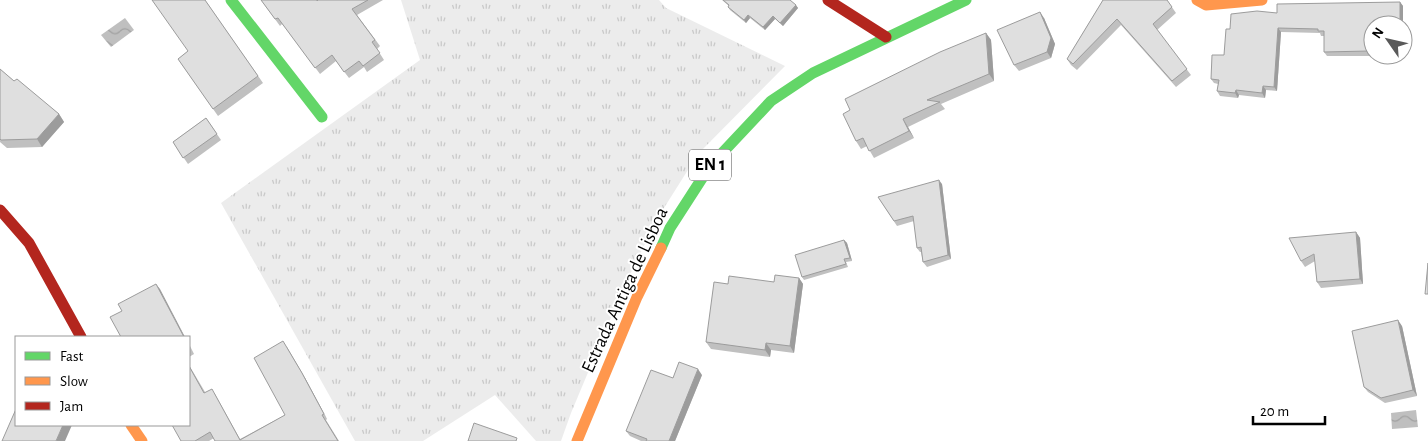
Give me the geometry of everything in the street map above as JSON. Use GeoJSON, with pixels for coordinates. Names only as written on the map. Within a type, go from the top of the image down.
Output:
{"type":"FeatureCollection","features":[{"type":"Feature","properties":{"kind":"main road"},"geometry":{"type":"LineString","coordinates":[[231,0],[322,117]]}},
{"type":"Feature","properties":{"kind":"main road"},"geometry":{"type":"LineString","coordinates":[[828,0],[886,38]]}},
{"type":"Feature","properties":{"kind":"main road","name":"Estrada Antiga de Lisboa"},"geometry":{"type":"LineString","coordinates":[[577,441],[637,297],[670,228],[710,166],[771,101],[813,73],[966,0]]}},
{"type":"Feature","properties":{"kind":"main road"},"geometry":{"type":"LineString","coordinates":[[1197,0],[1206,5],[1262,0]]}},
{"type":"Feature","properties":{"kind":"main road"},"geometry":{"type":"LineString","coordinates":[[0,210],[29,243],[80,336]]}},
{"type":"Feature","properties":{"kind":"main road"},"geometry":{"type":"LineString","coordinates":[[132,426],[142,441]]}},
{"type":"Feature","properties":{"kind":"green space"},"geometry":{"type":"Polygon","coordinates":[[[401,0],[659,0],[666,8],[785,66],[698,154],[657,219],[623,289],[561,441],[536,441],[495,395],[423,441],[355,441],[221,203],[420,60],[401,0]]]}},
{"type":"Feature","properties":{"kind":"water"},"geometry":{"type":"Polygon","coordinates":[[[125,18],[134,30],[111,47],[101,35],[125,18]]]}},
{"type":"Feature","properties":{"kind":"water"},"geometry":{"type":"Polygon","coordinates":[[[1416,410],[1418,427],[1392,429],[1391,413],[1416,410]]]}},
{"type":"Feature","properties":{"kind":"building"},"geometry":{"type":"Polygon","coordinates":[[[152,0],[205,0],[258,76],[213,109],[178,59],[188,51],[152,0]]]}},
{"type":"Feature","properties":{"kind":"building"},"geometry":{"type":"Polygon","coordinates":[[[261,0],[368,0],[352,9],[375,40],[372,42],[380,53],[363,66],[359,61],[344,72],[332,55],[315,68],[278,18],[275,19],[261,0]]]}},
{"type":"Feature","properties":{"kind":"building"},"geometry":{"type":"Polygon","coordinates":[[[723,0],[790,0],[796,5],[780,23],[773,16],[763,27],[748,15],[744,20],[728,7],[729,5],[723,0]]]}},
{"type":"Feature","properties":{"kind":"building"},"geometry":{"type":"Polygon","coordinates":[[[1103,0],[1167,0],[1172,7],[1153,24],[1187,69],[1172,81],[1117,19],[1073,64],[1067,59],[1103,0]]]}},
{"type":"Feature","properties":{"kind":"building"},"geometry":{"type":"Polygon","coordinates":[[[1400,2],[1400,15],[1363,15],[1363,51],[1324,52],[1324,31],[1318,31],[1318,29],[1278,28],[1274,87],[1263,86],[1262,93],[1236,90],[1235,93],[1217,91],[1219,80],[1211,79],[1212,55],[1224,55],[1226,29],[1230,29],[1231,14],[1257,11],[1277,13],[1277,4],[1400,2]]]}},
{"type":"Feature","properties":{"kind":"building"},"geometry":{"type":"Polygon","coordinates":[[[1040,12],[1051,38],[1047,52],[1014,65],[997,30],[1040,12]]]}},
{"type":"Feature","properties":{"kind":"building"},"geometry":{"type":"Polygon","coordinates":[[[986,33],[989,74],[927,100],[940,102],[903,119],[909,131],[869,151],[863,138],[856,141],[843,114],[850,110],[845,99],[940,52],[986,33]]]}},
{"type":"Feature","properties":{"kind":"building"},"geometry":{"type":"Polygon","coordinates":[[[0,69],[14,81],[17,79],[59,114],[37,139],[0,139],[0,69]]]}},
{"type":"Feature","properties":{"kind":"building"},"geometry":{"type":"Polygon","coordinates":[[[206,118],[217,134],[183,158],[173,142],[206,118]]]}},
{"type":"Feature","properties":{"kind":"building"},"geometry":{"type":"Polygon","coordinates":[[[939,180],[948,255],[923,262],[921,247],[917,248],[913,216],[894,221],[878,197],[939,180]]]}},
{"type":"Feature","properties":{"kind":"building"},"geometry":{"type":"Polygon","coordinates":[[[1356,232],[1360,279],[1317,282],[1314,254],[1301,261],[1289,238],[1356,232]]]}},
{"type":"Feature","properties":{"kind":"building"},"geometry":{"type":"Polygon","coordinates":[[[844,240],[850,258],[844,259],[846,264],[802,277],[795,255],[844,240]]]}},
{"type":"Feature","properties":{"kind":"building"},"geometry":{"type":"Polygon","coordinates":[[[1428,263],[1428,294],[1425,294],[1428,263]]]}},
{"type":"Feature","properties":{"kind":"building"},"geometry":{"type":"Polygon","coordinates":[[[775,275],[799,278],[790,346],[766,343],[765,350],[706,342],[714,282],[728,284],[729,276],[774,282],[775,275]]]}},
{"type":"Feature","properties":{"kind":"building"},"geometry":{"type":"Polygon","coordinates":[[[156,284],[183,336],[120,336],[110,317],[122,311],[118,304],[156,284]]]}},
{"type":"Feature","properties":{"kind":"building"},"geometry":{"type":"Polygon","coordinates":[[[1398,320],[1413,390],[1381,398],[1364,387],[1352,331],[1398,320]]]}},
{"type":"Feature","properties":{"kind":"building"},"geometry":{"type":"Polygon","coordinates":[[[283,341],[338,441],[215,441],[210,432],[195,441],[181,441],[173,426],[190,426],[190,368],[204,393],[212,389],[240,440],[285,415],[254,358],[283,341]]]}},
{"type":"Feature","properties":{"kind":"building"},"geometry":{"type":"Polygon","coordinates":[[[679,362],[698,369],[669,441],[646,441],[647,439],[626,431],[651,370],[673,378],[679,362]]]}},
{"type":"Feature","properties":{"kind":"building"},"geometry":{"type":"Polygon","coordinates":[[[15,411],[15,426],[63,426],[56,441],[2,441],[15,411]]]}},
{"type":"Feature","properties":{"kind":"building"},"geometry":{"type":"Polygon","coordinates":[[[474,423],[517,438],[516,441],[468,441],[474,423]]]}},
{"type":"Feature","properties":{"kind":"traffic: fast"},"geometry":{"type":"LineString","coordinates":[[231,0],[322,117]]}},
{"type":"Feature","properties":{"kind":"traffic: fast"},"geometry":{"type":"LineString","coordinates":[[661,248],[670,228],[710,166],[771,101],[813,73],[966,0]]}},
{"type":"Feature","properties":{"kind":"traffic: slow"},"geometry":{"type":"LineString","coordinates":[[1197,0],[1206,5],[1262,0]]}},
{"type":"Feature","properties":{"kind":"traffic: slow"},"geometry":{"type":"LineString","coordinates":[[577,441],[637,297],[661,248]]}},
{"type":"Feature","properties":{"kind":"traffic: slow"},"geometry":{"type":"LineString","coordinates":[[132,426],[142,441]]}},
{"type":"Feature","properties":{"kind":"traffic: jam"},"geometry":{"type":"LineString","coordinates":[[828,0],[886,37]]}},
{"type":"Feature","properties":{"kind":"traffic: jam"},"geometry":{"type":"LineString","coordinates":[[0,210],[29,243],[80,336]]}}]}
